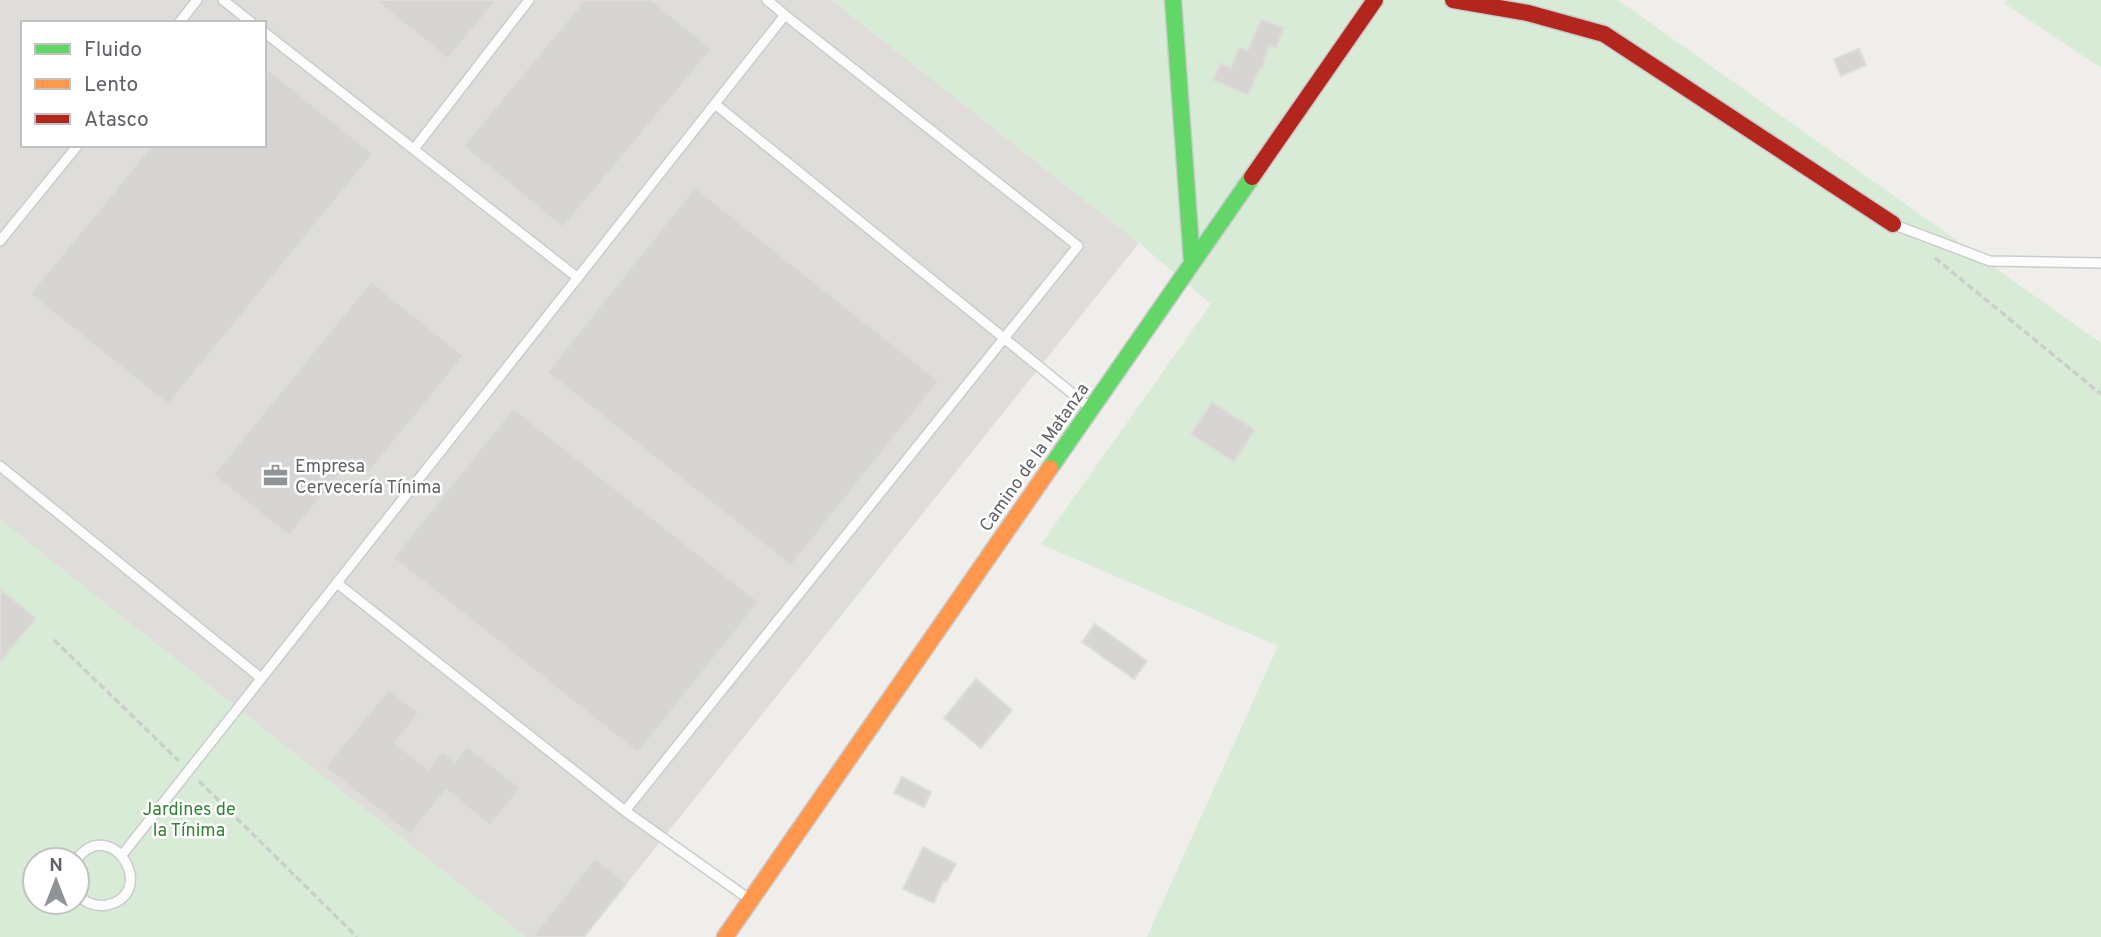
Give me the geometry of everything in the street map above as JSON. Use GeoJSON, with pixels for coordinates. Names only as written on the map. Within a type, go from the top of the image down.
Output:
{"type":"FeatureCollection","features":[{"type":"Feature","properties":{"kind":"street"},"geometry":{"type":"LineString","coordinates":[[1173,0],[1192,262]]}},
{"type":"Feature","properties":{"kind":"street","name":"Camino de la Matanza"},"geometry":{"type":"LineString","coordinates":[[725,937],[1375,0]]}},
{"type":"Feature","properties":{"kind":"street"},"geometry":{"type":"LineString","coordinates":[[1453,0],[1528,13],[1604,34],[1893,224]]}},
{"type":"Feature","properties":{"kind":"lane"},"geometry":{"type":"LineString","coordinates":[[181,21],[197,0]]}},
{"type":"Feature","properties":{"kind":"lane"},"geometry":{"type":"LineString","coordinates":[[223,0],[249,21]]}},
{"type":"Feature","properties":{"kind":"lane"},"geometry":{"type":"LineString","coordinates":[[414,149],[529,0]]}},
{"type":"Feature","properties":{"kind":"lane"},"geometry":{"type":"LineString","coordinates":[[625,811],[1077,246],[767,0]]}},
{"type":"Feature","properties":{"kind":"lane"},"geometry":{"type":"LineString","coordinates":[[122,855],[785,15]]}},
{"type":"Feature","properties":{"kind":"lane"},"geometry":{"type":"LineString","coordinates":[[266,34],[578,278]]}},
{"type":"Feature","properties":{"kind":"lane"},"geometry":{"type":"LineString","coordinates":[[715,103],[1091,409]]}},
{"type":"Feature","properties":{"kind":"lane"},"geometry":{"type":"LineString","coordinates":[[0,240],[76,147]]}},
{"type":"Feature","properties":{"kind":"lane"},"geometry":{"type":"LineString","coordinates":[[1893,224],[1990,261],[2101,263]]}},
{"type":"Feature","properties":{"kind":"lane"},"geometry":{"type":"LineString","coordinates":[[0,466],[261,678]]}},
{"type":"Feature","properties":{"kind":"lane"},"geometry":{"type":"LineString","coordinates":[[337,583],[625,811],[750,900]]}},
{"type":"Feature","properties":{"kind":"lane"},"geometry":{"type":"LineString","coordinates":[[91,848],[114,849],[128,863],[131,874],[125,893],[118,900],[109,905],[91,904]]}},
{"type":"Feature","properties":{"kind":"path"},"geometry":{"type":"LineString","coordinates":[[1935,258],[2101,394]]}},
{"type":"Feature","properties":{"kind":"path"},"geometry":{"type":"LineString","coordinates":[[54,640],[357,937]]}},
{"type":"Feature","properties":{"kind":"shaded area"},"geometry":{"type":"Polygon","coordinates":[[[0,0],[832,0],[1139,243],[584,937],[526,937],[0,520],[0,0]]]}},
{"type":"Feature","properties":{"kind":"green space"},"geometry":{"type":"Polygon","coordinates":[[[832,0],[1618,0],[2101,343],[2101,937],[1147,937],[1278,646],[1041,544],[1211,304],[1139,243],[832,0]]]}},
{"type":"Feature","properties":{"kind":"green space"},"geometry":{"type":"Polygon","coordinates":[[[2007,0],[2101,0],[2101,68],[2005,4],[2007,0]]]}},
{"type":"Feature","properties":{"kind":"green space","name":"Jardines de la Tínima"},"geometry":{"type":"Polygon","coordinates":[[[0,520],[526,937],[0,937],[0,520]]]}},
{"type":"Feature","properties":{"kind":"building"},"geometry":{"type":"Polygon","coordinates":[[[375,0],[497,0],[448,59],[375,0]]]}},
{"type":"Feature","properties":{"kind":"building"},"geometry":{"type":"Polygon","coordinates":[[[584,0],[652,0],[712,49],[563,228],[463,146],[584,0]]]}},
{"type":"Feature","properties":{"kind":"building"},"geometry":{"type":"Polygon","coordinates":[[[1261,19],[1284,28],[1276,48],[1269,45],[1262,69],[1260,68],[1248,95],[1213,80],[1221,63],[1231,68],[1239,47],[1248,50],[1261,19]]]}},
{"type":"Feature","properties":{"kind":"building"},"geometry":{"type":"Polygon","coordinates":[[[1859,49],[1866,65],[1841,76],[1834,59],[1859,49]]]}},
{"type":"Feature","properties":{"kind":"building"},"geometry":{"type":"Polygon","coordinates":[[[266,68],[373,154],[168,405],[30,294],[150,147],[266,147],[266,68]]]}},
{"type":"Feature","properties":{"kind":"building"},"geometry":{"type":"Polygon","coordinates":[[[695,187],[939,381],[791,566],[547,372],[695,187]]]}},
{"type":"Feature","properties":{"kind":"building"},"geometry":{"type":"Polygon","coordinates":[[[371,281],[464,356],[366,476],[349,463],[289,536],[213,475],[371,281]]]}},
{"type":"Feature","properties":{"kind":"building"},"geometry":{"type":"Polygon","coordinates":[[[1212,402],[1255,430],[1234,462],[1191,434],[1212,402]]]}},
{"type":"Feature","properties":{"kind":"building"},"geometry":{"type":"Polygon","coordinates":[[[513,408],[759,602],[638,753],[393,558],[513,408]]]}},
{"type":"Feature","properties":{"kind":"building"},"geometry":{"type":"Polygon","coordinates":[[[0,589],[36,618],[0,662],[0,589]]]}},
{"type":"Feature","properties":{"kind":"building"},"geometry":{"type":"Polygon","coordinates":[[[1095,624],[1147,661],[1134,679],[1082,642],[1095,624]]]}},
{"type":"Feature","properties":{"kind":"building"},"geometry":{"type":"Polygon","coordinates":[[[976,679],[1012,710],[981,748],[944,718],[976,679]]]}},
{"type":"Feature","properties":{"kind":"building"},"geometry":{"type":"Polygon","coordinates":[[[389,689],[419,713],[395,743],[428,769],[442,751],[455,761],[467,746],[521,788],[490,826],[446,790],[410,835],[325,767],[389,689]]]}},
{"type":"Feature","properties":{"kind":"building"},"geometry":{"type":"Polygon","coordinates":[[[902,777],[931,792],[924,807],[894,793],[902,777]]]}},
{"type":"Feature","properties":{"kind":"building"},"geometry":{"type":"Polygon","coordinates":[[[923,847],[956,864],[946,882],[943,881],[934,903],[903,889],[923,847]]]}},
{"type":"Feature","properties":{"kind":"building"},"geometry":{"type":"Polygon","coordinates":[[[595,858],[627,883],[584,937],[532,937],[595,858]]]}},
{"type":"Feature","properties":{"kind":"traffic: fast"},"geometry":{"type":"LineString","coordinates":[[1173,0],[1192,262]]}},
{"type":"Feature","properties":{"kind":"traffic: fast"},"geometry":{"type":"LineString","coordinates":[[1050,468],[1252,177]]}},
{"type":"Feature","properties":{"kind":"traffic: slow"},"geometry":{"type":"LineString","coordinates":[[725,937],[1050,468]]}},
{"type":"Feature","properties":{"kind":"traffic: jam"},"geometry":{"type":"LineString","coordinates":[[1252,177],[1375,0]]}},
{"type":"Feature","properties":{"kind":"traffic: jam"},"geometry":{"type":"LineString","coordinates":[[1453,0],[1528,13],[1604,34],[1893,224]]}},
{"type":"Feature","properties":{"kind":"place","name":"Empresa Cervecería Tínima"},"geometry":{"type":"Point","coordinates":[275,476]}}]}
